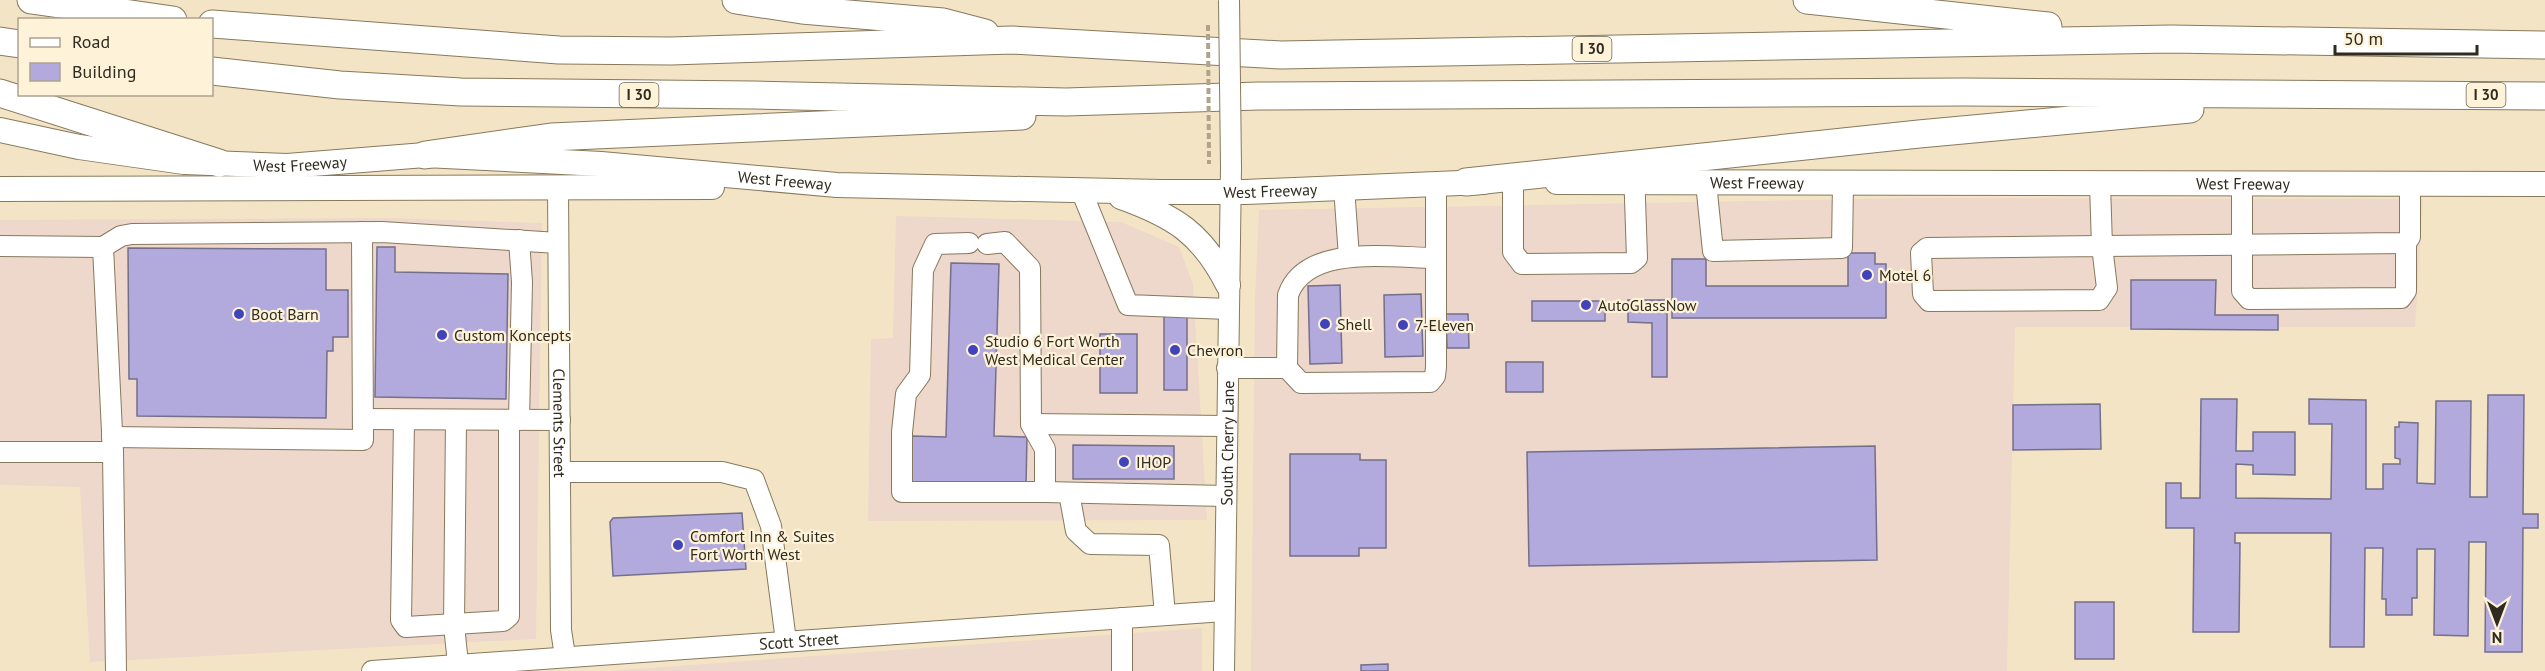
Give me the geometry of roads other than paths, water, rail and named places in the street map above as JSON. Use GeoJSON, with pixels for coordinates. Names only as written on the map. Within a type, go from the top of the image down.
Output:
{"type":"FeatureCollection","features":[{"type":"Feature","properties":{"kind":"highway"},"geometry":{"type":"LineString","coordinates":[[31,0],[159,18]]}},
{"type":"Feature","properties":{"kind":"highway"},"geometry":{"type":"LineString","coordinates":[[736,0],[802,10],[943,22],[1012,40]]}},
{"type":"Feature","properties":{"kind":"highway"},"geometry":{"type":"LineString","coordinates":[[1807,0],[2172,39]]}},
{"type":"Feature","properties":{"kind":"highway","name":"I 30"},"geometry":{"type":"LineString","coordinates":[[213,24],[559,50],[671,51],[1012,40],[1281,55],[2172,39],[2545,45]]}},
{"type":"Feature","properties":{"kind":"highway"},"geometry":{"type":"LineString","coordinates":[[0,41],[18,44]]}},
{"type":"Feature","properties":{"kind":"highway","name":"I 30"},"geometry":{"type":"LineString","coordinates":[[213,71],[340,85],[473,93],[754,94],[1066,102],[1259,96],[1963,92],[2545,96]]}},
{"type":"Feature","properties":{"kind":"highway"},"geometry":{"type":"LineString","coordinates":[[0,93],[219,163]]}},
{"type":"Feature","properties":{"kind":"highway"},"geometry":{"type":"LineString","coordinates":[[1466,182],[1635,174],[1919,134],[2345,94]]}},
{"type":"Feature","properties":{"kind":"highway"},"geometry":{"type":"LineString","coordinates":[[425,156],[551,137],[1017,118],[1066,102]]}},
{"type":"Feature","properties":{"kind":"main road","name":"West Freeway"},"geometry":{"type":"LineString","coordinates":[[0,130],[79,147],[184,162],[287,166],[425,156],[601,164],[837,185],[1231,192],[1466,182]]}},
{"type":"Feature","properties":{"kind":"main road","name":"West Freeway"},"geometry":{"type":"LineString","coordinates":[[1635,174],[1706,183],[2545,184]]}},
{"type":"Feature","properties":{"kind":"main road"},"geometry":{"type":"LineString","coordinates":[[0,189],[558,189],[837,185]]}},
{"type":"Feature","properties":{"kind":"main road"},"geometry":{"type":"LineString","coordinates":[[1091,190],[1159,211],[1192,234],[1214,257],[1228,297]]}},
{"type":"Feature","properties":{"kind":"street","name":"South Cherry Lane"},"geometry":{"type":"LineString","coordinates":[[1224,671],[1231,192],[1229,0]]}},
{"type":"Feature","properties":{"kind":"street"},"geometry":{"type":"LineString","coordinates":[[1513,180],[1513,252],[1522,264],[1630,263],[1637,258],[1635,174]]}},
{"type":"Feature","properties":{"kind":"street"},"geometry":{"type":"LineString","coordinates":[[1706,183],[1713,251],[1842,248],[1843,183]]}},
{"type":"Feature","properties":{"kind":"street"},"geometry":{"type":"LineString","coordinates":[[1436,184],[1436,258],[1436,366],[1435,376],[1430,382],[1301,383],[1287,368],[1288,295],[1292,284],[1316,264],[1349,257],[1436,258]]}},
{"type":"Feature","properties":{"kind":"street"},"geometry":{"type":"LineString","coordinates":[[2100,184],[2102,246],[2107,288],[2099,300],[1929,301],[1923,294],[1921,253],[1927,248],[2102,246],[2242,245],[2406,243]]}},
{"type":"Feature","properties":{"kind":"street"},"geometry":{"type":"LineString","coordinates":[[2242,184],[2242,291],[2249,299],[2401,298],[2406,291],[2406,243],[2410,237],[2410,184]]}},
{"type":"Feature","properties":{"kind":"street"},"geometry":{"type":"LineString","coordinates":[[1344,187],[1349,257]]}},
{"type":"Feature","properties":{"kind":"street","name":"Clements Street"},"geometry":{"type":"LineString","coordinates":[[558,189],[561,630],[565,656]]}},
{"type":"Feature","properties":{"kind":"street"},"geometry":{"type":"LineString","coordinates":[[1091,190],[1128,305],[1228,297]]}},
{"type":"Feature","properties":{"kind":"street"},"geometry":{"type":"LineString","coordinates":[[0,246],[103,247],[121,236],[132,234],[362,232],[558,243]]}},
{"type":"Feature","properties":{"kind":"street"},"geometry":{"type":"LineString","coordinates":[[0,452],[112,445],[363,440],[362,232]]}},
{"type":"Feature","properties":{"kind":"street"},"geometry":{"type":"LineString","coordinates":[[404,420],[401,620],[406,627],[503,621],[509,616],[514,420],[522,282],[519,240]]}},
{"type":"Feature","properties":{"kind":"street"},"geometry":{"type":"LineString","coordinates":[[1045,492],[1045,449],[1031,424],[1030,268],[1005,242],[934,244],[922,270],[920,375],[906,394],[902,432],[902,492],[1225,496]]}},
{"type":"Feature","properties":{"kind":"street"},"geometry":{"type":"LineString","coordinates":[[103,247],[112,445],[116,671]]}},
{"type":"Feature","properties":{"kind":"street"},"geometry":{"type":"LineString","coordinates":[[1227,368],[1287,368]]}},
{"type":"Feature","properties":{"kind":"street"},"geometry":{"type":"LineString","coordinates":[[363,419],[560,420]]}},
{"type":"Feature","properties":{"kind":"street"},"geometry":{"type":"LineString","coordinates":[[456,420],[454,625],[458,664]]}},
{"type":"Feature","properties":{"kind":"street"},"geometry":{"type":"LineString","coordinates":[[1031,424],[1226,426]]}},
{"type":"Feature","properties":{"kind":"street"},"geometry":{"type":"LineString","coordinates":[[560,472],[722,472],[754,480],[771,526],[786,641]]}},
{"type":"Feature","properties":{"kind":"street"},"geometry":{"type":"LineString","coordinates":[[1069,493],[1076,531],[1090,544],[1159,545],[1165,615]]}},
{"type":"Feature","properties":{"kind":"street","name":"Scott Street"},"geometry":{"type":"LineString","coordinates":[[372,671],[1224,611]]}},
{"type":"Feature","properties":{"kind":"street"},"geometry":{"type":"LineString","coordinates":[[1122,618],[1122,671]]}},
{"type":"Feature","properties":{"kind":"place","name":"Motel 6"},"geometry":{"type":"Point","coordinates":[1867,275]}},
{"type":"Feature","properties":{"kind":"place","name":"AutoGlassNow"},"geometry":{"type":"Point","coordinates":[1586,305]}},
{"type":"Feature","properties":{"kind":"place","name":"Boot Barn"},"geometry":{"type":"Point","coordinates":[239,314]}},
{"type":"Feature","properties":{"kind":"place","name":"Shell"},"geometry":{"type":"Point","coordinates":[1325,324]}},
{"type":"Feature","properties":{"kind":"place","name":"7-Eleven"},"geometry":{"type":"Point","coordinates":[1403,325]}},
{"type":"Feature","properties":{"kind":"place","name":"Custom Koncepts"},"geometry":{"type":"Point","coordinates":[442,335]}},
{"type":"Feature","properties":{"kind":"place","name":"Studio 6 Fort Worth West Medical Center"},"geometry":{"type":"Point","coordinates":[973,350]}},
{"type":"Feature","properties":{"kind":"place","name":"Chevron"},"geometry":{"type":"Point","coordinates":[1175,350]}},
{"type":"Feature","properties":{"kind":"place","name":"IHOP"},"geometry":{"type":"Point","coordinates":[1124,462]}},
{"type":"Feature","properties":{"kind":"place","name":"Comfort Inn & Suites Fort Worth West"},"geometry":{"type":"Point","coordinates":[678,545]}}]}
